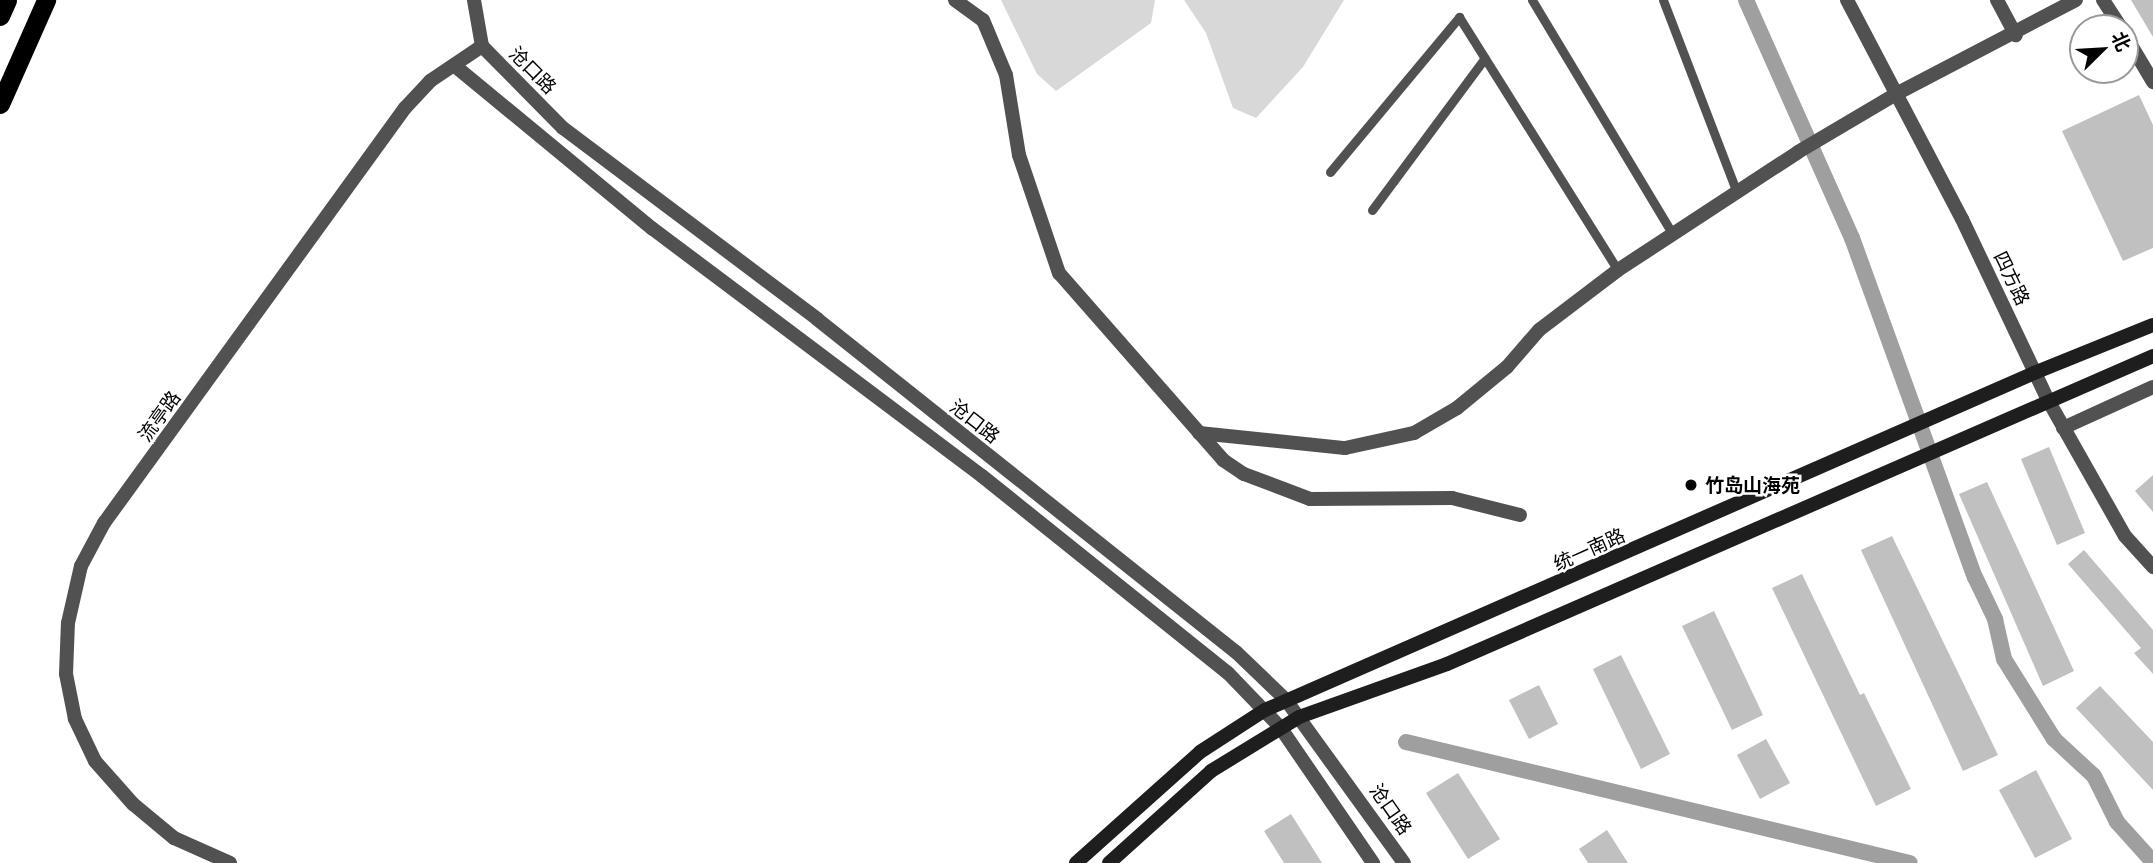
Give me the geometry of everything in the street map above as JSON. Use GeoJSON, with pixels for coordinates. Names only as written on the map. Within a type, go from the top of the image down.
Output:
{"type":"FeatureCollection","features":[{"type":"Feature","properties":{"kind":"highway"},"geometry":{"type":"LineString","coordinates":[[0,16],[7,0]]}},
{"type":"Feature","properties":{"kind":"highway"},"geometry":{"type":"LineString","coordinates":[[0,104],[46,0]]}},
{"type":"Feature","properties":{"kind":"main road","name":"统一南路"},"geometry":{"type":"LineString","coordinates":[[1076,863],[1200,752],[1265,710],[1436,638],[2034,373],[2153,326]]}},
{"type":"Feature","properties":{"kind":"main road"},"geometry":{"type":"LineString","coordinates":[[1109,863],[1211,771],[1299,717],[1460,658],[2153,356]]}},
{"type":"Feature","properties":{"kind":"street"},"geometry":{"type":"LineString","coordinates":[[474,0],[482,46]]}},
{"type":"Feature","properties":{"kind":"street"},"geometry":{"type":"LineString","coordinates":[[955,0],[983,20],[1006,75],[1020,155],[1059,273],[1199,433],[1244,474],[1310,499],[1452,498],[1520,515]]}},
{"type":"Feature","properties":{"kind":"street","name":"四方路"},"geometry":{"type":"LineString","coordinates":[[1847,0],[2063,428],[2125,536],[2153,566]]}},
{"type":"Feature","properties":{"kind":"street"},"geometry":{"type":"LineString","coordinates":[[1997,0],[2016,35]]}},
{"type":"Feature","properties":{"kind":"street"},"geometry":{"type":"LineString","coordinates":[[1199,433],[1345,448],[1414,433],[1457,408],[1507,367],[1539,330],[1618,270],[1798,152],[1829,137],[1896,94],[2016,35],[2076,0]]}},
{"type":"Feature","properties":{"kind":"street","name":"流亭路"},"geometry":{"type":"LineString","coordinates":[[230,863],[174,838],[132,804],[95,761],[75,719],[66,674],[68,623],[81,566],[104,523],[405,108],[430,81],[482,46]]}},
{"type":"Feature","properties":{"kind":"street","name":"沧口路"},"geometry":{"type":"LineString","coordinates":[[482,46],[563,128],[838,337],[1236,652],[1286,700],[1405,863]]}},
{"type":"Feature","properties":{"kind":"street"},"geometry":{"type":"LineString","coordinates":[[2139,58],[2153,82]]}},
{"type":"Feature","properties":{"kind":"street","name":"沧口路"},"geometry":{"type":"LineString","coordinates":[[455,66],[653,229],[982,477],[1179,632],[1265,710],[1280,727],[1373,863]]}},
{"type":"Feature","properties":{"kind":"street"},"geometry":{"type":"LineString","coordinates":[[2063,428],[2153,387]]}},
{"type":"Feature","properties":{"kind":"lane"},"geometry":{"type":"LineString","coordinates":[[1532,0],[1673,235]]}},
{"type":"Feature","properties":{"kind":"lane"},"geometry":{"type":"LineString","coordinates":[[1663,0],[1737,193]]}},
{"type":"Feature","properties":{"kind":"lane"},"geometry":{"type":"LineString","coordinates":[[1330,172],[1459,17],[1618,270]]}},
{"type":"Feature","properties":{"kind":"lane"},"geometry":{"type":"LineString","coordinates":[[1372,210],[1485,58]]}},
{"type":"Feature","properties":{"kind":"shaded area"},"geometry":{"type":"Polygon","coordinates":[[[1001,0],[1155,0],[1151,23],[1056,91],[1037,74],[1001,0]]]}},
{"type":"Feature","properties":{"kind":"shaded area"},"geometry":{"type":"Polygon","coordinates":[[[1184,0],[1344,0],[1303,67],[1256,118],[1233,108],[1206,33],[1184,0]]]}},
{"type":"Feature","properties":{"kind":"building"},"geometry":{"type":"Polygon","coordinates":[[[2131,0],[2153,0],[2153,37],[2131,0]]]}},
{"type":"Feature","properties":{"kind":"building"},"geometry":{"type":"Polygon","coordinates":[[[2139,95],[2153,125],[2153,248],[2123,261],[2062,131],[2139,95]]]}},
{"type":"Feature","properties":{"kind":"building"},"geometry":{"type":"Polygon","coordinates":[[[2049,447],[2085,533],[2057,545],[2021,459],[2049,447]]]}},
{"type":"Feature","properties":{"kind":"building"},"geometry":{"type":"Polygon","coordinates":[[[2153,475],[2153,512],[2135,491],[2153,475]]]}},
{"type":"Feature","properties":{"kind":"building"},"geometry":{"type":"Polygon","coordinates":[[[1987,482],[2074,671],[2043,686],[1959,494],[1987,482]]]}},
{"type":"Feature","properties":{"kind":"building"},"geometry":{"type":"Polygon","coordinates":[[[1892,536],[1998,755],[1963,771],[1861,550],[1892,536]]]}},
{"type":"Feature","properties":{"kind":"building"},"geometry":{"type":"Polygon","coordinates":[[[2084,550],[2153,630],[2153,674],[2134,653],[2141,648],[2068,564],[2084,550]]]}},
{"type":"Feature","properties":{"kind":"building"},"geometry":{"type":"Polygon","coordinates":[[[1802,574],[1860,695],[1864,693],[1911,789],[1876,806],[1772,588],[1802,574]]]}},
{"type":"Feature","properties":{"kind":"building"},"geometry":{"type":"Polygon","coordinates":[[[1714,611],[1763,715],[1732,730],[1682,626],[1714,611]]]}},
{"type":"Feature","properties":{"kind":"building"},"geometry":{"type":"Polygon","coordinates":[[[1621,655],[1670,754],[1641,769],[1593,669],[1621,655]]]}},
{"type":"Feature","properties":{"kind":"building"},"geometry":{"type":"Polygon","coordinates":[[[1539,685],[1558,724],[1529,739],[1509,700],[1539,685]]]}},
{"type":"Feature","properties":{"kind":"building"},"geometry":{"type":"Polygon","coordinates":[[[2100,686],[2153,742],[2153,790],[2076,708],[2100,686]]]}},
{"type":"Feature","properties":{"kind":"building"},"geometry":{"type":"Polygon","coordinates":[[[1766,739],[1790,783],[1760,799],[1737,755],[1766,739]]]}},
{"type":"Feature","properties":{"kind":"building"},"geometry":{"type":"Polygon","coordinates":[[[2036,770],[2072,839],[2035,858],[1999,790],[2036,770]]]}},
{"type":"Feature","properties":{"kind":"building"},"geometry":{"type":"Polygon","coordinates":[[[1458,773],[1500,839],[1468,859],[1426,793],[1458,773]]]}},
{"type":"Feature","properties":{"kind":"building"},"geometry":{"type":"Polygon","coordinates":[[[1291,814],[1322,863],[1284,863],[1264,831],[1291,814]]]}},
{"type":"Feature","properties":{"kind":"building"},"geometry":{"type":"Polygon","coordinates":[[[1607,830],[1628,863],[1588,863],[1579,849],[1607,830]]]}},
{"type":"Feature","properties":{"kind":"waterway"},"geometry":{"type":"LineString","coordinates":[[1746,0],[1852,238],[1975,577],[1995,619],[2004,659],[2054,739],[2094,776],[2117,822],[2153,862]]}},
{"type":"Feature","properties":{"kind":"waterway"},"geometry":{"type":"LineString","coordinates":[[1406,742],[1910,863]]}},
{"type":"Feature","properties":{"kind":"place","name":"竹岛山海苑"},"geometry":{"type":"Point","coordinates":[1691,485]}}]}
